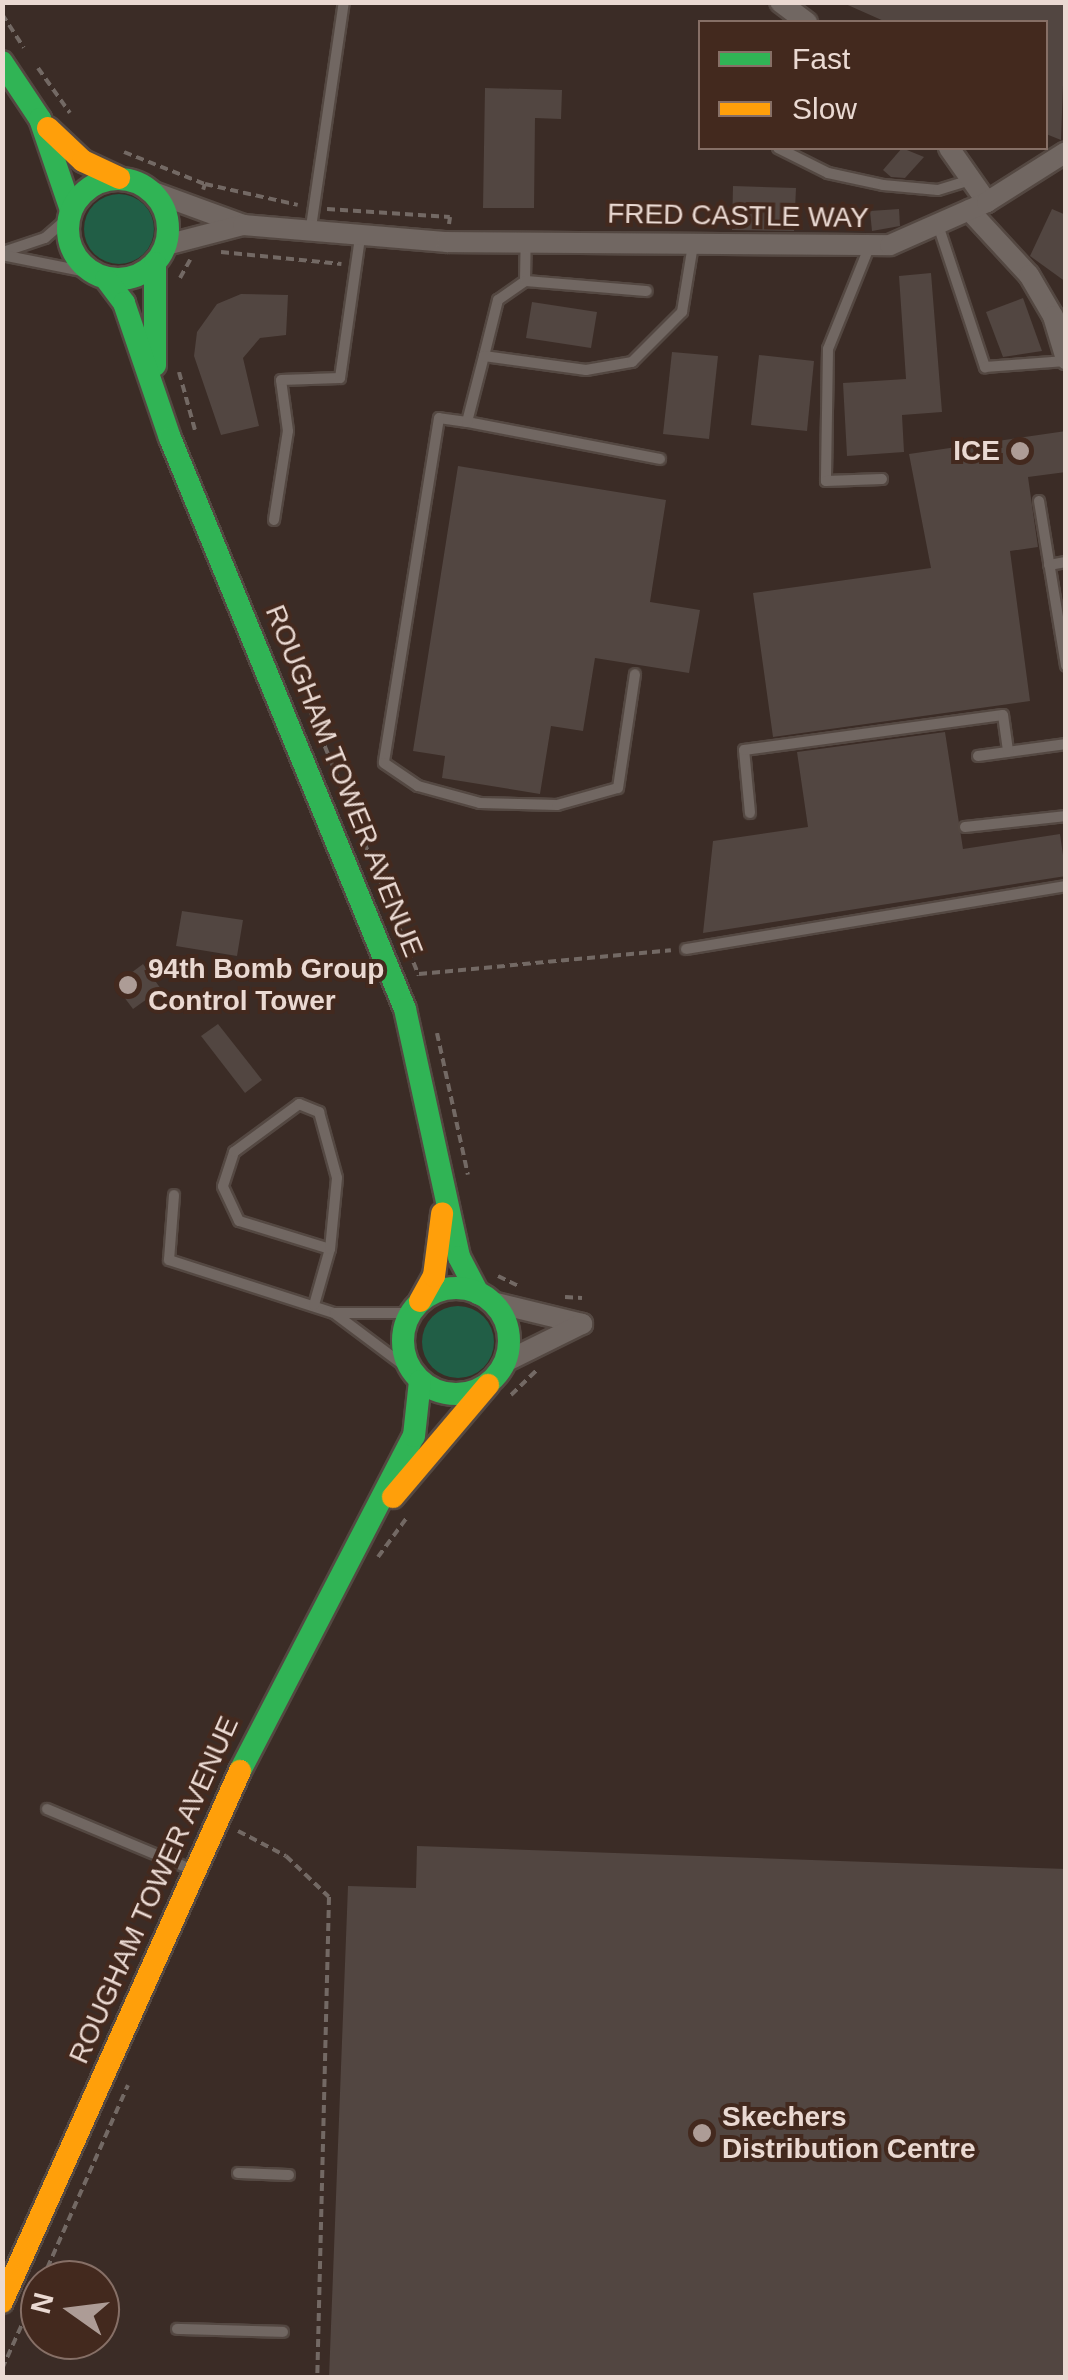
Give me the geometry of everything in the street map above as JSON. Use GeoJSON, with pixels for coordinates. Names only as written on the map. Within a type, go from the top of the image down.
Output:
{"type":"FeatureCollection","features":[{"type":"Feature","properties":{"kind":"street"},"geometry":{"type":"LineString","coordinates":[[780,2],[803,20]]}},
{"type":"Feature","properties":{"kind":"street"},"geometry":{"type":"LineString","coordinates":[[2,62],[40,119],[83,162],[243,225]]}},
{"type":"Feature","properties":{"kind":"street"},"geometry":{"type":"LineString","coordinates":[[40,119],[69,214],[71,250],[99,276],[133,278],[160,254],[195,232],[243,225]]}},
{"type":"Feature","properties":{"kind":"street"},"geometry":{"type":"LineString","coordinates":[[950,150],[971,180],[978,206],[1030,275],[1053,316],[1066,360]]}},
{"type":"Feature","properties":{"kind":"street","name":"FRED CASTLE WAY"},"geometry":{"type":"LineString","coordinates":[[243,225],[310,234],[447,242],[890,245],[978,206],[1066,152]]}},
{"type":"Feature","properties":{"kind":"street"},"geometry":{"type":"LineString","coordinates":[[69,214],[90,186],[120,178]]}},
{"type":"Feature","properties":{"kind":"street"},"geometry":{"type":"LineString","coordinates":[[153,192],[167,216],[160,254]]}},
{"type":"Feature","properties":{"kind":"street","name":"ROUGHAM TOWER AVENUE"},"geometry":{"type":"LineString","coordinates":[[157,396],[160,254]]}},
{"type":"Feature","properties":{"kind":"street","name":"ROUGHAM TOWER AVENUE"},"geometry":{"type":"LineString","coordinates":[[99,276],[124,304],[157,396],[404,1009],[459,1257],[485,1298]]}},
{"type":"Feature","properties":{"kind":"street","name":"ROUGHAM TOWER AVENUE"},"geometry":{"type":"LineString","coordinates":[[415,1307],[434,1276],[446,1198]]}},
{"type":"Feature","properties":{"kind":"street"},"geometry":{"type":"LineString","coordinates":[[448,1288],[582,1324],[505,1362],[490,1382],[462,1394],[415,1375],[402,1342],[415,1307],[448,1288]]}},
{"type":"Feature","properties":{"kind":"street"},"geometry":{"type":"LineString","coordinates":[[485,1298],[508,1330],[505,1362]]}},
{"type":"Feature","properties":{"kind":"street","name":"ROUGHAM TOWER AVENUE"},"geometry":{"type":"LineString","coordinates":[[2,2302],[271,1703],[377,1511],[420,1419],[415,1375]]}},
{"type":"Feature","properties":{"kind":"street","name":"ROUGHAM TOWER AVENUE"},"geometry":{"type":"LineString","coordinates":[[377,1511],[490,1382]]}},
{"type":"Feature","properties":{"kind":"lane"},"geometry":{"type":"LineString","coordinates":[[310,234],[344,2]]}},
{"type":"Feature","properties":{"kind":"lane"},"geometry":{"type":"LineString","coordinates":[[782,150],[828,173],[883,184],[938,190],[971,180]]}},
{"type":"Feature","properties":{"kind":"lane"},"geometry":{"type":"LineString","coordinates":[[2,254],[46,238],[69,214]]}},
{"type":"Feature","properties":{"kind":"lane"},"geometry":{"type":"LineString","coordinates":[[938,225],[986,367],[1066,360]]}},
{"type":"Feature","properties":{"kind":"lane"},"geometry":{"type":"LineString","coordinates":[[274,520],[287,439],[281,380],[340,378],[360,238]]}},
{"type":"Feature","properties":{"kind":"lane"},"geometry":{"type":"LineString","coordinates":[[524,281],[526,240]]}},
{"type":"Feature","properties":{"kind":"lane"},"geometry":{"type":"LineString","coordinates":[[484,356],[586,370],[632,362],[682,312],[694,245]]}},
{"type":"Feature","properties":{"kind":"lane"},"geometry":{"type":"LineString","coordinates":[[870,246],[828,349],[826,481],[882,479]]}},
{"type":"Feature","properties":{"kind":"lane"},"geometry":{"type":"LineString","coordinates":[[2,254],[99,276]]}},
{"type":"Feature","properties":{"kind":"lane"},"geometry":{"type":"LineString","coordinates":[[467,422],[498,300],[524,281],[647,292]]}},
{"type":"Feature","properties":{"kind":"lane"},"geometry":{"type":"LineString","coordinates":[[635,674],[618,788],[556,805],[480,803],[418,786],[384,762],[439,418],[660,459]]}},
{"type":"Feature","properties":{"kind":"lane"},"geometry":{"type":"LineString","coordinates":[[1039,502],[1066,666]]}},
{"type":"Feature","properties":{"kind":"lane"},"geometry":{"type":"LineString","coordinates":[[1048,565],[1066,562]]}},
{"type":"Feature","properties":{"kind":"lane"},"geometry":{"type":"LineString","coordinates":[[750,813],[744,750],[1003,715],[1008,752]]}},
{"type":"Feature","properties":{"kind":"lane"},"geometry":{"type":"LineString","coordinates":[[978,756],[1066,744]]}},
{"type":"Feature","properties":{"kind":"lane"},"geometry":{"type":"LineString","coordinates":[[964,826],[1066,816]]}},
{"type":"Feature","properties":{"kind":"lane"},"geometry":{"type":"LineString","coordinates":[[686,949],[1066,886]]}},
{"type":"Feature","properties":{"kind":"lane"},"geometry":{"type":"LineString","coordinates":[[314,1304],[330,1250],[337,1178],[319,1112],[299,1104],[234,1152],[223,1186],[239,1221],[330,1250]]}},
{"type":"Feature","properties":{"kind":"lane"},"geometry":{"type":"LineString","coordinates":[[174,1195],[169,1260],[334,1313],[415,1375]]}},
{"type":"Feature","properties":{"kind":"lane"},"geometry":{"type":"LineString","coordinates":[[334,1313],[415,1307]]}},
{"type":"Feature","properties":{"kind":"lane"},"geometry":{"type":"LineString","coordinates":[[47,1809],[195,1871]]}},
{"type":"Feature","properties":{"kind":"lane"},"geometry":{"type":"LineString","coordinates":[[238,2173],[288,2175]]}},
{"type":"Feature","properties":{"kind":"lane"},"geometry":{"type":"LineString","coordinates":[[177,2328],[283,2332]]}},
{"type":"Feature","properties":{"kind":"path"},"geometry":{"type":"LineString","coordinates":[[2,14],[76,122]]}},
{"type":"Feature","properties":{"kind":"path"},"geometry":{"type":"LineString","coordinates":[[116,151],[151,158],[206,184],[314,207],[450,216],[447,242]]}},
{"type":"Feature","properties":{"kind":"path"},"geometry":{"type":"LineString","coordinates":[[196,204],[206,184]]}},
{"type":"Feature","properties":{"kind":"path"},"geometry":{"type":"LineString","coordinates":[[195,232],[201,254]]}},
{"type":"Feature","properties":{"kind":"path"},"geometry":{"type":"LineString","coordinates":[[177,296],[182,272],[201,254],[359,265]]}},
{"type":"Feature","properties":{"kind":"path"},"geometry":{"type":"LineString","coordinates":[[178,367],[198,440]]}},
{"type":"Feature","properties":{"kind":"path"},"geometry":{"type":"LineString","coordinates":[[301,689],[424,990]]}},
{"type":"Feature","properties":{"kind":"path"},"geometry":{"type":"LineString","coordinates":[[419,974],[686,949]]}},
{"type":"Feature","properties":{"kind":"path"},"geometry":{"type":"LineString","coordinates":[[434,1021],[468,1179]]}},
{"type":"Feature","properties":{"kind":"path"},"geometry":{"type":"LineString","coordinates":[[491,1270],[531,1290]]}},
{"type":"Feature","properties":{"kind":"path"},"geometry":{"type":"LineString","coordinates":[[552,1295],[582,1298]]}},
{"type":"Feature","properties":{"kind":"path"},"geometry":{"type":"LineString","coordinates":[[509,1398],[542,1366]]}},
{"type":"Feature","properties":{"kind":"path"},"geometry":{"type":"LineString","coordinates":[[375,1562],[415,1507]]}},
{"type":"Feature","properties":{"kind":"path"},"geometry":{"type":"LineString","coordinates":[[230,1850],[246,1816]]}},
{"type":"Feature","properties":{"kind":"path"},"geometry":{"type":"LineString","coordinates":[[238,1832],[286,1856],[329,1897],[317,2378]]}},
{"type":"Feature","properties":{"kind":"path"},"geometry":{"type":"LineString","coordinates":[[51,2260],[135,2069]]}},
{"type":"Feature","properties":{"kind":"path"},"geometry":{"type":"LineString","coordinates":[[2,2370],[20,2329]]}},
{"type":"Feature","properties":{"kind":"green space"},"geometry":{"type":"Polygon","coordinates":[[[119,194],[144,204],[154,229],[144,254],[119,264],[94,254],[84,229],[94,204],[119,194]]]}},
{"type":"Feature","properties":{"kind":"green space"},"geometry":{"type":"Polygon","coordinates":[[[458,1306],[483,1317],[494,1342],[483,1367],[458,1378],[433,1367],[422,1342],[433,1317],[458,1306]]]}},
{"type":"Feature","properties":{"kind":"building"},"geometry":{"type":"Polygon","coordinates":[[[841,2],[1066,2],[1061,140],[1048,135],[1048,20],[882,20],[841,2]]]}},
{"type":"Feature","properties":{"kind":"building"},"geometry":{"type":"Polygon","coordinates":[[[485,88],[562,90],[561,119],[535,118],[534,208],[483,208],[485,88]]]}},
{"type":"Feature","properties":{"kind":"building"},"geometry":{"type":"Polygon","coordinates":[[[900,150],[924,157],[905,178],[891,177],[883,170],[900,150]]]}},
{"type":"Feature","properties":{"kind":"building"},"geometry":{"type":"Polygon","coordinates":[[[733,186],[796,188],[794,231],[732,230],[733,186]]]}},
{"type":"Feature","properties":{"kind":"building"},"geometry":{"type":"Polygon","coordinates":[[[899,209],[900,226],[872,231],[870,211],[899,209]]]}},
{"type":"Feature","properties":{"kind":"building"},"geometry":{"type":"Polygon","coordinates":[[[1052,209],[1066,215],[1066,282],[1030,256],[1052,209]]]}},
{"type":"Feature","properties":{"kind":"building"},"geometry":{"type":"Polygon","coordinates":[[[931,273],[942,412],[902,415],[904,452],[847,456],[843,383],[906,379],[899,276],[931,273]]]}},
{"type":"Feature","properties":{"kind":"building"},"geometry":{"type":"Polygon","coordinates":[[[241,294],[288,295],[286,335],[260,338],[243,358],[259,426],[221,435],[194,356],[197,332],[217,304],[241,294]]]}},
{"type":"Feature","properties":{"kind":"building"},"geometry":{"type":"Polygon","coordinates":[[[1023,298],[1042,351],[1003,357],[986,312],[1023,298]]]}},
{"type":"Feature","properties":{"kind":"building"},"geometry":{"type":"Polygon","coordinates":[[[532,302],[597,312],[591,348],[526,338],[532,302]]]}},
{"type":"Feature","properties":{"kind":"building"},"geometry":{"type":"Polygon","coordinates":[[[672,352],[718,356],[709,439],[663,434],[672,352]]]}},
{"type":"Feature","properties":{"kind":"building"},"geometry":{"type":"Polygon","coordinates":[[[759,355],[814,361],[807,431],[751,425],[759,355]]]}},
{"type":"Feature","properties":{"kind":"building"},"geometry":{"type":"Polygon","coordinates":[[[1066,431],[1066,472],[1028,477],[1038,547],[1010,551],[1030,701],[773,737],[753,593],[931,568],[909,454],[1066,431]]]}},
{"type":"Feature","properties":{"kind":"building"},"geometry":{"type":"Polygon","coordinates":[[[458,466],[666,500],[650,602],[700,610],[689,673],[595,658],[583,731],[551,726],[540,794],[442,778],[445,756],[413,751],[458,466]]]}},
{"type":"Feature","properties":{"kind":"building"},"geometry":{"type":"Polygon","coordinates":[[[945,732],[963,849],[1060,834],[1066,876],[703,933],[713,841],[808,827],[797,752],[945,732]]]}},
{"type":"Feature","properties":{"kind":"building"},"geometry":{"type":"Polygon","coordinates":[[[182,911],[243,920],[237,956],[176,946],[182,911]]]}},
{"type":"Feature","properties":{"kind":"building"},"geometry":{"type":"Polygon","coordinates":[[[143,964],[161,989],[133,1009],[115,985],[143,964]]]}},
{"type":"Feature","properties":{"kind":"building"},"geometry":{"type":"Polygon","coordinates":[[[218,1024],[262,1080],[245,1093],[201,1036],[218,1024]]]}},
{"type":"Feature","properties":{"kind":"building","name":"Skechers Distribution Centre"},"geometry":{"type":"Polygon","coordinates":[[[417,1846],[1066,1869],[1066,2378],[329,2378],[348,1886],[416,1888],[417,1846]]]}},
{"type":"Feature","properties":{"kind":"traffic: fast"},"geometry":{"type":"LineString","coordinates":[[2,62],[40,119],[71,210]]}},
{"type":"Feature","properties":{"kind":"traffic: fast"},"geometry":{"type":"LineString","coordinates":[[118,179],[137,182],[154,193],[165,210],[168,229],[165,248],[154,265],[137,276],[118,279],[99,276],[82,265],[71,248],[68,229],[71,210],[82,193],[99,182],[118,179]]}},
{"type":"Feature","properties":{"kind":"traffic: fast"},"geometry":{"type":"LineString","coordinates":[[155,263],[155,365]]}},
{"type":"Feature","properties":{"kind":"traffic: fast"},"geometry":{"type":"LineString","coordinates":[[106,279],[124,303],[170,438],[405,1009],[459,1257],[478,1293]]}},
{"type":"Feature","properties":{"kind":"traffic: fast"},"geometry":{"type":"LineString","coordinates":[[456,1288],[476,1292],[493,1304],[505,1321],[509,1341],[505,1361],[493,1378],[476,1390],[456,1394],[436,1390],[419,1378],[407,1361],[403,1341],[407,1321],[419,1304],[436,1292],[456,1288]]}},
{"type":"Feature","properties":{"kind":"traffic: fast"},"geometry":{"type":"LineString","coordinates":[[240,1771],[414,1436],[420,1381]]}},
{"type":"Feature","properties":{"kind":"traffic: slow"},"geometry":{"type":"LineString","coordinates":[[48,128],[83,161],[119,178]]}},
{"type":"Feature","properties":{"kind":"traffic: slow"},"geometry":{"type":"LineString","coordinates":[[420,1301],[434,1276],[442,1214]]}},
{"type":"Feature","properties":{"kind":"traffic: slow"},"geometry":{"type":"LineString","coordinates":[[393,1497],[488,1385]]}},
{"type":"Feature","properties":{"kind":"traffic: slow"},"geometry":{"type":"LineString","coordinates":[[2,2302],[240,1771]]}},
{"type":"Feature","properties":{"kind":"place","name":"ICE"},"geometry":{"type":"Point","coordinates":[1020,451]}},
{"type":"Feature","properties":{"kind":"place","name":"94th Bomb Group Control Tower"},"geometry":{"type":"Point","coordinates":[128,985]}},
{"type":"Feature","properties":{"kind":"place","name":"Skechers Distribution Centre"},"geometry":{"type":"Point","coordinates":[702,2133]}}]}
